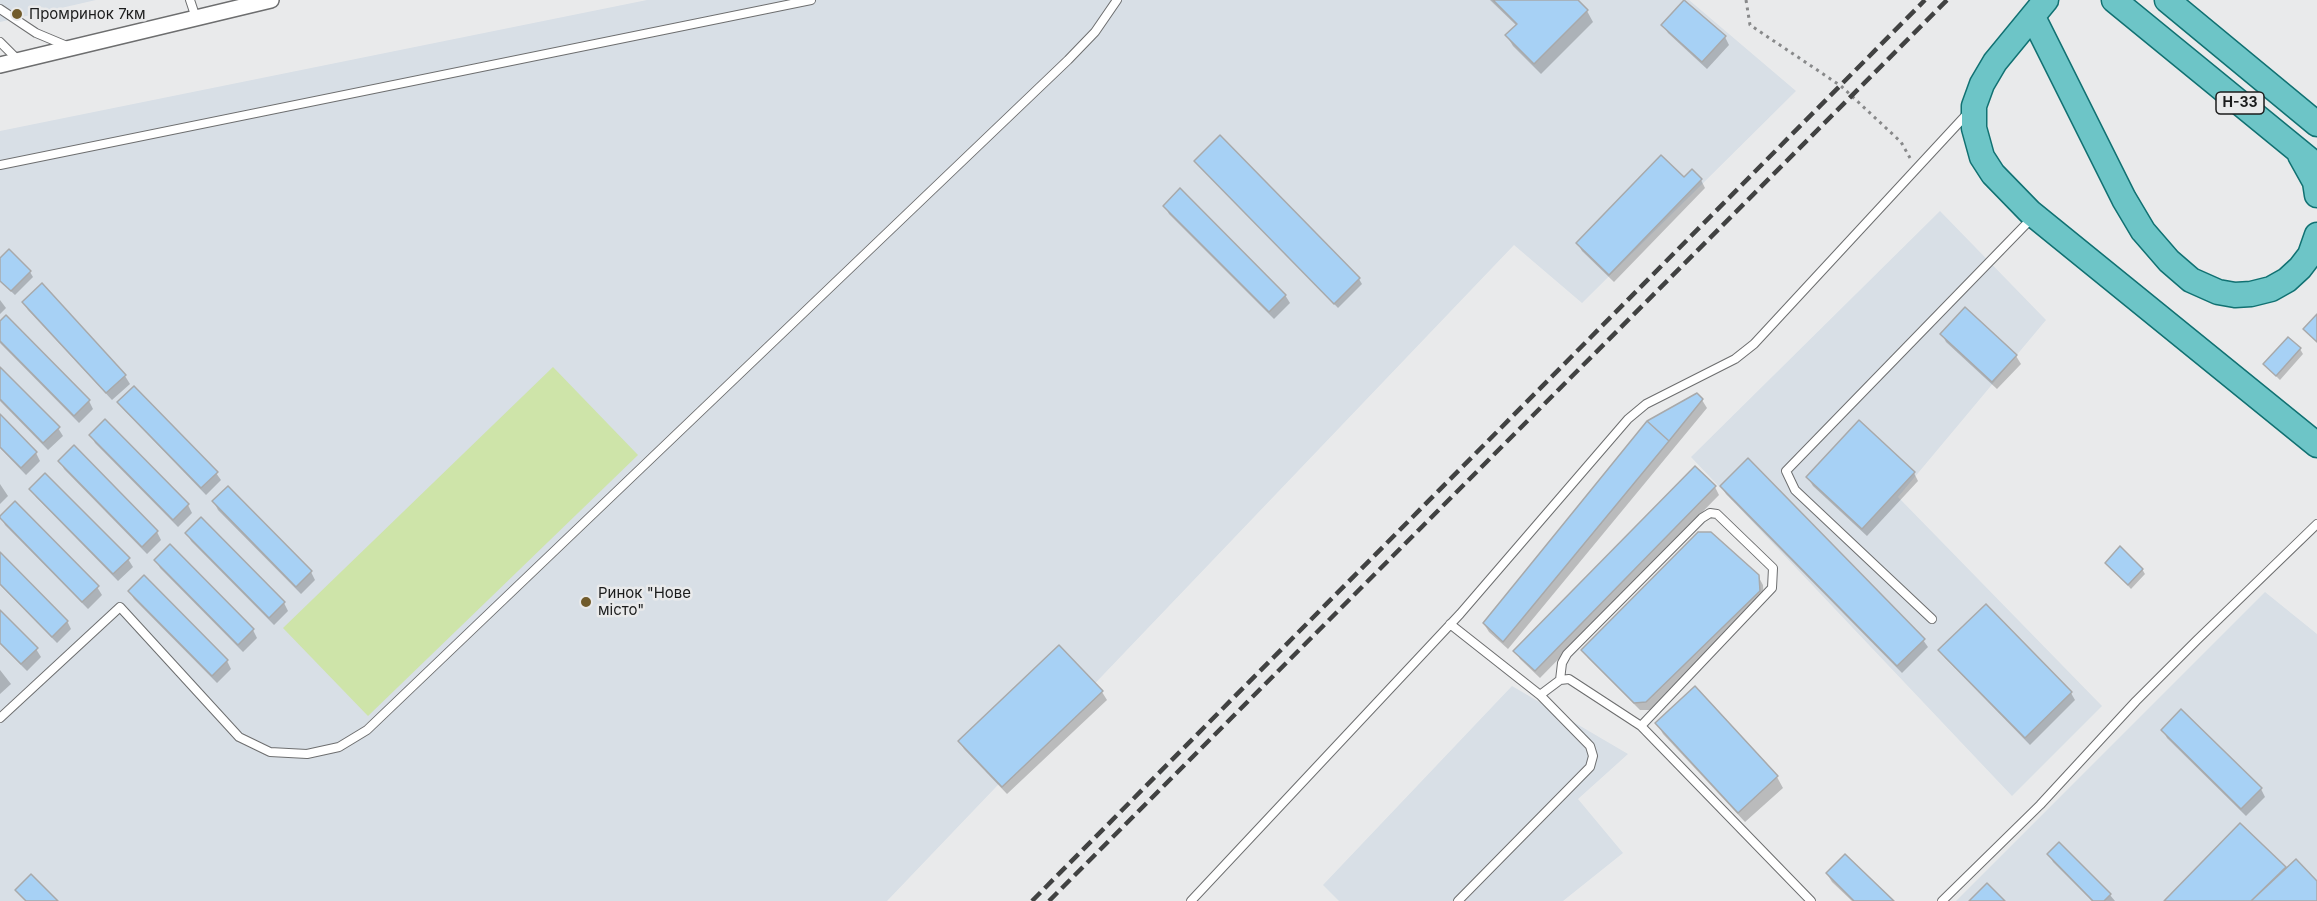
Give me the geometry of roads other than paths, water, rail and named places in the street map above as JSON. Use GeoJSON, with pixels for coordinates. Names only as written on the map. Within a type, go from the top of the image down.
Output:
{"type":"FeatureCollection","features":[{"type":"Feature","properties":{"kind":"main road","name":"Н-33"},"geometry":{"type":"LineString","coordinates":[[2114,0],[2317,166]]}},
{"type":"Feature","properties":{"kind":"main road","name":"Н-33"},"geometry":{"type":"LineString","coordinates":[[2176,7],[2317,124]]}},
{"type":"Feature","properties":{"kind":"main road"},"geometry":{"type":"LineString","coordinates":[[2317,235],[2310,255],[2300,268],[2287,280],[2271,289],[2235,295],[2218,292],[2191,280],[2169,261],[2143,231],[2124,199],[2039,8],[1995,62],[1982,84],[1974,106],[1974,128],[1982,156],[1993,174],[2034,216],[2317,445]]}},
{"type":"Feature","properties":{"kind":"main road"},"geometry":{"type":"LineString","coordinates":[[2295,149],[2307,165],[2317,195]]}},
{"type":"Feature","properties":{"kind":"street"},"geometry":{"type":"LineString","coordinates":[[0,64],[271,0]]}},
{"type":"Feature","properties":{"kind":"lane"},"geometry":{"type":"LineString","coordinates":[[190,0],[196,18]]}},
{"type":"Feature","properties":{"kind":"lane"},"geometry":{"type":"LineString","coordinates":[[0,165],[812,0]]}},
{"type":"Feature","properties":{"kind":"lane"},"geometry":{"type":"LineString","coordinates":[[0,718],[120,607],[239,737],[270,752],[307,754],[339,747],[367,730],[1068,60],[1095,32],[1117,0]]}},
{"type":"Feature","properties":{"kind":"lane"},"geometry":{"type":"LineString","coordinates":[[0,9],[36,33],[68,47]]}},
{"type":"Feature","properties":{"kind":"lane"},"geometry":{"type":"LineString","coordinates":[[0,42],[18,60]]}},
{"type":"Feature","properties":{"kind":"lane"},"geometry":{"type":"LineString","coordinates":[[1191,901],[1450,624],[1628,419],[1646,404],[1735,359],[1754,344],[1974,106]]}},
{"type":"Feature","properties":{"kind":"lane"},"geometry":{"type":"LineString","coordinates":[[1932,619],[1795,490],[1786,471],[2034,216]]}},
{"type":"Feature","properties":{"kind":"lane"},"geometry":{"type":"LineString","coordinates":[[1560,680],[1562,663],[1567,654],[1702,518],[1710,513],[1717,514],[1773,568],[1772,588],[1641,726]]}},
{"type":"Feature","properties":{"kind":"lane"},"geometry":{"type":"LineString","coordinates":[[1942,901],[2040,805],[2136,701],[2317,524]]}},
{"type":"Feature","properties":{"kind":"lane"},"geometry":{"type":"LineString","coordinates":[[1450,624],[1540,695],[1590,746],[1593,756],[1590,767],[1458,901]]}},
{"type":"Feature","properties":{"kind":"lane"},"geometry":{"type":"LineString","coordinates":[[1540,695],[1560,680],[1569,679],[1641,726],[1811,901]]}},
{"type":"Feature","properties":{"kind":"railway"},"geometry":{"type":"LineString","coordinates":[[1032,901],[1925,0]]}},
{"type":"Feature","properties":{"kind":"railway"},"geometry":{"type":"LineString","coordinates":[[1049,901],[1947,0]]}},
{"type":"Feature","properties":{"kind":"place","name":"Промринок 7км"},"geometry":{"type":"Point","coordinates":[17,14]}},
{"type":"Feature","properties":{"kind":"place","name":"Ринок \"Нове місто\""},"geometry":{"type":"Point","coordinates":[586,602]}}]}
